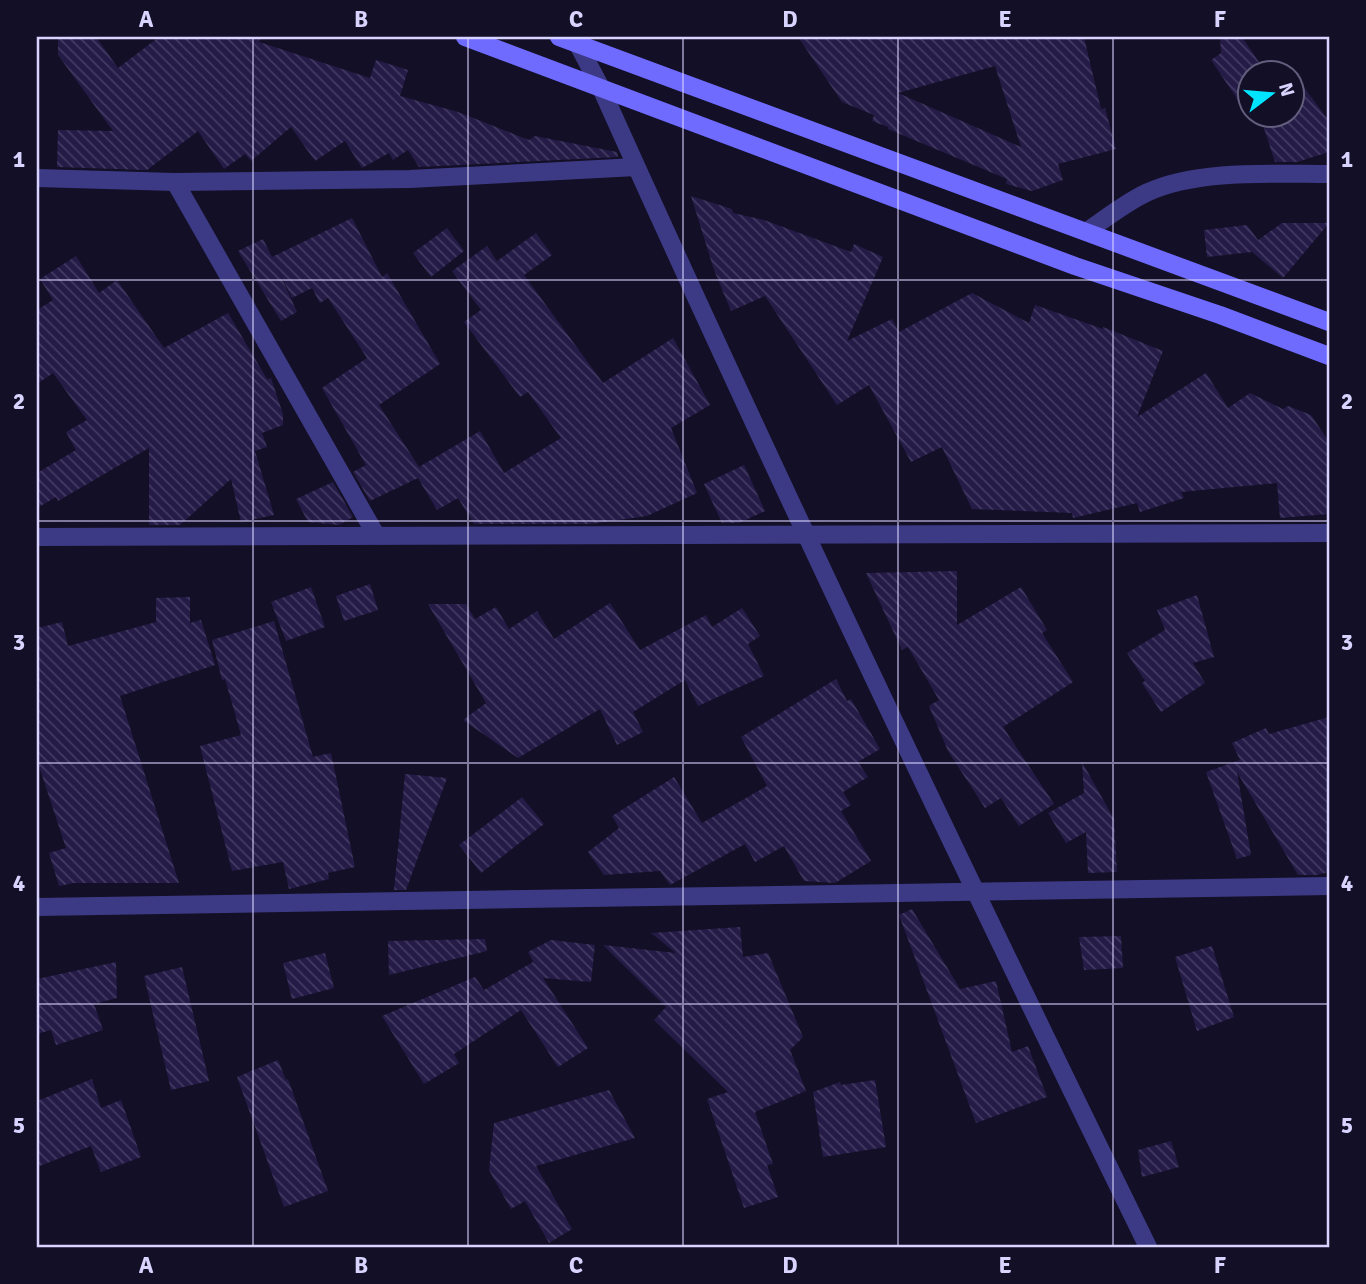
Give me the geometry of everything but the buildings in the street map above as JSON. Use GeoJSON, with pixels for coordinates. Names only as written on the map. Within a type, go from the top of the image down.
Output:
{"type":"FeatureCollection","features":[{"type":"Feature","properties":{"kind":"street"},"geometry":{"type":"LineString","coordinates":[[465,37],[1062,261],[1329,356]]}},
{"type":"Feature","properties":{"kind":"street"},"geometry":{"type":"LineString","coordinates":[[559,37],[575,40],[1329,322]]}},
{"type":"Feature","properties":{"kind":"street"},"geometry":{"type":"LineString","coordinates":[[575,40],[601,88],[805,535],[974,891],[1148,1247]]}},
{"type":"Feature","properties":{"kind":"street"},"geometry":{"type":"LineString","coordinates":[[37,178],[175,182],[410,179],[636,167]]}},
{"type":"Feature","properties":{"kind":"street"},"geometry":{"type":"LineString","coordinates":[[1086,232],[1145,193],[1186,180],[1262,174],[1329,174]]}},
{"type":"Feature","properties":{"kind":"street"},"geometry":{"type":"LineString","coordinates":[[175,182],[376,535]]}},
{"type":"Feature","properties":{"kind":"street"},"geometry":{"type":"LineString","coordinates":[[37,537],[1329,533]]}},
{"type":"Feature","properties":{"kind":"street"},"geometry":{"type":"LineString","coordinates":[[37,907],[1329,886]]}}]}
